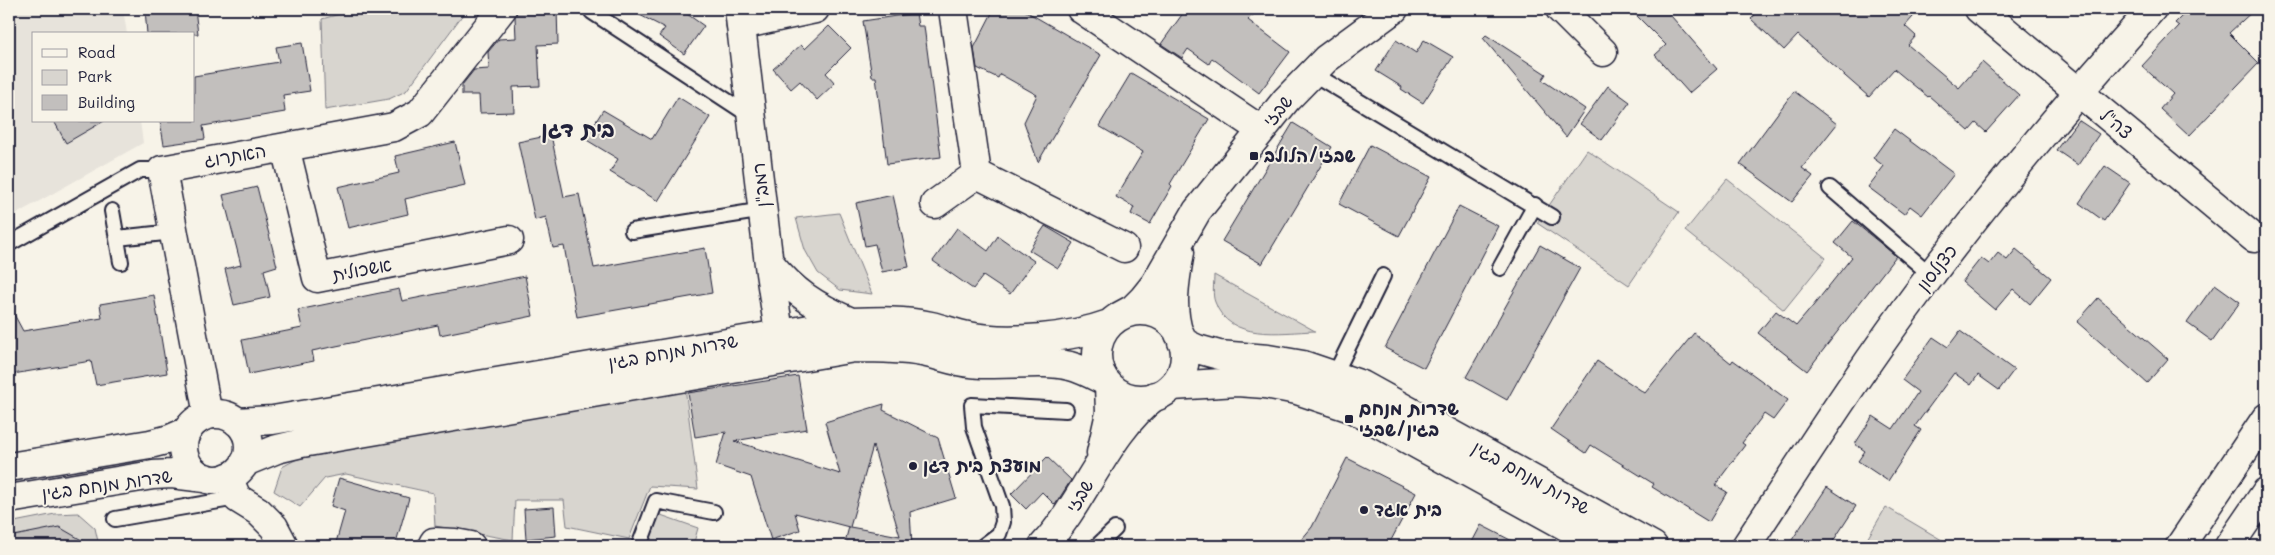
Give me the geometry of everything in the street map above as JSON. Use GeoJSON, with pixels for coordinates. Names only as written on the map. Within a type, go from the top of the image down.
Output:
{"type":"FeatureCollection","features":[{"type":"Feature","properties":{"kind":"street","name":"האתרוג"},"geometry":{"type":"LineString","coordinates":[[162,170],[394,127],[420,114],[502,9]]}},
{"type":"Feature","properties":{"kind":"street"},"geometry":{"type":"LineString","coordinates":[[740,17],[815,9]]}},
{"type":"Feature","properties":{"kind":"street"},"geometry":{"type":"LineString","coordinates":[[953,9],[977,174]]}},
{"type":"Feature","properties":{"kind":"street"},"geometry":{"type":"LineString","coordinates":[[1081,9],[1261,130]]}},
{"type":"Feature","properties":{"kind":"street","name":"שבזי"},"geometry":{"type":"LineString","coordinates":[[1114,320],[1133,309],[1155,284],[1182,233],[1197,211],[1286,100],[1326,59],[1394,9]]}},
{"type":"Feature","properties":{"kind":"street"},"geometry":{"type":"LineString","coordinates":[[1560,9],[1603,52]]}},
{"type":"Feature","properties":{"kind":"street","name":"צה\"ל"},"geometry":{"type":"LineString","coordinates":[[1979,9],[2254,238]]}},
{"type":"Feature","properties":{"kind":"street","name":"כצנלסון"},"geometry":{"type":"LineString","coordinates":[[1746,546],[1861,372],[1931,275],[2077,92],[2152,9]]}},
{"type":"Feature","properties":{"kind":"street","name":"רמב\"ן"},"geometry":{"type":"LineString","coordinates":[[740,17],[769,262],[784,360]]}},
{"type":"Feature","properties":{"kind":"street","name":"אשכולית"},"geometry":{"type":"LineString","coordinates":[[285,147],[317,278],[509,240]]}},
{"type":"Feature","properties":{"kind":"street"},"geometry":{"type":"LineString","coordinates":[[162,170],[208,415]]}},
{"type":"Feature","properties":{"kind":"street"},"geometry":{"type":"LineString","coordinates":[[935,204],[977,174]]}},
{"type":"Feature","properties":{"kind":"street"},"geometry":{"type":"LineString","coordinates":[[977,174],[1124,248]]}},
{"type":"Feature","properties":{"kind":"street","name":"שבזי"},"geometry":{"type":"LineString","coordinates":[[1181,338],[1174,317],[1173,303],[1182,233]]}},
{"type":"Feature","properties":{"kind":"street"},"geometry":{"type":"LineString","coordinates":[[769,262],[787,284],[807,299],[851,322]]}},
{"type":"Feature","properties":{"kind":"street"},"geometry":{"type":"LineString","coordinates":[[1147,311],[1160,316],[1171,323],[1181,338],[1184,361],[1180,374],[1164,391],[1145,399],[1130,398],[1116,391],[1107,383],[1098,367],[1096,352],[1100,337],[1114,320],[1133,312],[1147,311]]}},
{"type":"Feature","properties":{"kind":"street","name":"שדרות מנחם בגין"},"geometry":{"type":"LineString","coordinates":[[237,422],[273,420],[851,322],[879,320],[905,323],[987,338],[1048,337],[1074,334],[1114,320]]}},
{"type":"Feature","properties":{"kind":"street","name":"שדרות מנחם בגין"},"geometry":{"type":"LineString","coordinates":[[1181,338],[1197,349],[1219,355],[1285,362],[1335,374],[1362,385],[1653,546]]}},
{"type":"Feature","properties":{"kind":"street","name":"שדרות מנחם בגין"},"geometry":{"type":"LineString","coordinates":[[9,499],[153,475],[172,474],[229,479],[276,449],[302,443],[854,348],[902,349],[924,352],[964,363],[985,365],[1047,364],[1068,366],[1088,372],[1107,383]]}},
{"type":"Feature","properties":{"kind":"street","name":"שדרות מנחם בגין"},"geometry":{"type":"LineString","coordinates":[[1164,391],[1237,382],[1265,384],[1297,390],[1335,401],[1382,424],[1602,546]]}},
{"type":"Feature","properties":{"kind":"street","name":"שבזי"},"geometry":{"type":"LineString","coordinates":[[1096,469],[1110,413],[1107,383]]}},
{"type":"Feature","properties":{"kind":"street","name":"שבזי"},"geometry":{"type":"LineString","coordinates":[[1043,546],[1070,513],[1096,469],[1142,406],[1164,391]]}},
{"type":"Feature","properties":{"kind":"street"},"geometry":{"type":"LineString","coordinates":[[229,479],[248,441],[245,431],[228,416],[208,415],[193,423],[186,432],[183,442],[185,459],[195,473],[229,479],[274,527],[284,546]]}},
{"type":"Feature","properties":{"kind":"street"},"geometry":{"type":"LineString","coordinates":[[2180,546],[2266,418]]}},
{"type":"Feature","properties":{"kind":"street","name":"שדרות מנחם בגין"},"geometry":{"type":"LineString","coordinates":[[9,467],[150,444],[170,439],[186,432]]}},
{"type":"Feature","properties":{"kind":"street"},"geometry":{"type":"LineString","coordinates":[[2229,546],[2266,492]]}},
{"type":"Feature","properties":{"kind":"street"},"geometry":{"type":"LineString","coordinates":[[432,546],[434,542],[471,546]]}},
{"type":"Feature","properties":{"kind":"lane"},"geometry":{"type":"LineString","coordinates":[[592,12],[753,117]]}},
{"type":"Feature","properties":{"kind":"lane"},"geometry":{"type":"LineString","coordinates":[[1312,73],[1536,205],[1552,217]]}},
{"type":"Feature","properties":{"kind":"lane"},"geometry":{"type":"LineString","coordinates":[[9,244],[140,170],[162,170]]}},
{"type":"Feature","properties":{"kind":"lane"},"geometry":{"type":"LineString","coordinates":[[1830,188],[1931,275]]}},
{"type":"Feature","properties":{"kind":"lane"},"geometry":{"type":"LineString","coordinates":[[1500,268],[1536,205]]}},
{"type":"Feature","properties":{"kind":"lane"},"geometry":{"type":"LineString","coordinates":[[632,231],[764,210]]}},
{"type":"Feature","properties":{"kind":"lane"},"geometry":{"type":"LineString","coordinates":[[112,211],[121,262]]}},
{"type":"Feature","properties":{"kind":"lane"},"geometry":{"type":"LineString","coordinates":[[117,238],[174,232]]}},
{"type":"Feature","properties":{"kind":"lane"},"geometry":{"type":"LineString","coordinates":[[1335,374],[1383,276]]}},
{"type":"Feature","properties":{"kind":"lane"},"geometry":{"type":"LineString","coordinates":[[983,546],[999,534],[1003,522],[1002,506],[974,427],[972,405],[1066,410]]}},
{"type":"Feature","properties":{"kind":"lane"},"geometry":{"type":"LineString","coordinates":[[115,518],[229,479]]}},
{"type":"Feature","properties":{"kind":"lane"},"geometry":{"type":"LineString","coordinates":[[639,546],[656,501],[714,512]]}},
{"type":"Feature","properties":{"kind":"lane"},"geometry":{"type":"LineString","coordinates":[[1097,546],[1115,528]]}},
{"type":"Feature","properties":{"kind":"shaded area"},"geometry":{"type":"Polygon","coordinates":[[[9,9],[123,9],[127,32],[32,32],[32,122],[140,122],[143,143],[9,218],[9,9]]]}},
{"type":"Feature","properties":{"kind":"green space"},"geometry":{"type":"Polygon","coordinates":[[[357,9],[467,9],[406,91],[389,99],[325,110],[322,19],[357,9]]]}},
{"type":"Feature","properties":{"kind":"green space"},"geometry":{"type":"Polygon","coordinates":[[[1587,150],[1679,212],[1629,285],[1537,223],[1587,150]]]}},
{"type":"Feature","properties":{"kind":"green space"},"geometry":{"type":"Polygon","coordinates":[[[1727,179],[1826,258],[1784,310],[1685,231],[1727,179]]]}},
{"type":"Feature","properties":{"kind":"green space"},"geometry":{"type":"Polygon","coordinates":[[[839,213],[872,294],[840,290],[818,273],[805,250],[796,218],[839,213]]]}},
{"type":"Feature","properties":{"kind":"green space"},"geometry":{"type":"Polygon","coordinates":[[[1214,275],[1315,331],[1258,332],[1232,324],[1222,315],[1215,302],[1213,292],[1214,275]]]}},
{"type":"Feature","properties":{"kind":"green space"},"geometry":{"type":"Polygon","coordinates":[[[685,387],[698,489],[650,486],[629,539],[567,526],[564,500],[515,500],[513,540],[435,526],[433,493],[346,474],[325,478],[300,507],[274,491],[282,467],[297,459],[685,387]]]}},
{"type":"Feature","properties":{"kind":"green space"},"geometry":{"type":"Polygon","coordinates":[[[1886,507],[1952,546],[1863,546],[1886,507]]]}},
{"type":"Feature","properties":{"kind":"green space"},"geometry":{"type":"Polygon","coordinates":[[[78,513],[95,528],[99,546],[9,546],[9,523],[55,514],[78,513]]]}},
{"type":"Feature","properties":{"kind":"green space"},"geometry":{"type":"Polygon","coordinates":[[[658,514],[698,528],[693,546],[647,546],[658,514]]]}},
{"type":"Feature","properties":{"kind":"building"},"geometry":{"type":"Polygon","coordinates":[[[145,9],[195,9],[198,34],[195,34],[195,32],[147,32],[145,9]]]}},
{"type":"Feature","properties":{"kind":"building"},"geometry":{"type":"Polygon","coordinates":[[[517,9],[557,9],[558,44],[538,45],[540,86],[513,87],[514,112],[480,113],[479,95],[462,95],[462,85],[474,70],[489,69],[488,52],[499,39],[516,38],[515,17],[517,9]]]}},
{"type":"Feature","properties":{"kind":"building"},"geometry":{"type":"Polygon","coordinates":[[[628,9],[680,9],[704,26],[684,54],[659,36],[665,28],[628,9]]]}},
{"type":"Feature","properties":{"kind":"building"},"geometry":{"type":"Polygon","coordinates":[[[994,9],[1022,9],[1101,55],[1038,162],[1024,122],[1037,95],[1000,74],[998,78],[977,68],[974,48],[994,9]]]}},
{"type":"Feature","properties":{"kind":"building"},"geometry":{"type":"Polygon","coordinates":[[[1186,9],[1259,9],[1248,20],[1290,52],[1259,93],[1212,58],[1209,64],[1188,49],[1182,58],[1161,44],[1186,9]]]}},
{"type":"Feature","properties":{"kind":"building"},"geometry":{"type":"Polygon","coordinates":[[[1630,9],[1665,9],[1717,69],[1689,93],[1655,55],[1666,45],[1630,9]]]}},
{"type":"Feature","properties":{"kind":"building"},"geometry":{"type":"Polygon","coordinates":[[[1761,9],[1920,9],[1905,26],[1916,36],[1908,45],[1959,88],[1982,62],[2019,95],[1986,132],[1976,123],[1969,131],[1894,69],[1869,97],[1798,35],[1784,50],[1751,19],[1761,9]]]}},
{"type":"Feature","properties":{"kind":"building"},"geometry":{"type":"Polygon","coordinates":[[[2189,9],[2255,9],[2229,33],[2259,63],[2189,136],[2160,109],[2173,94],[2142,66],[2179,26],[2175,23],[2189,9]]]}},
{"type":"Feature","properties":{"kind":"building"},"geometry":{"type":"Polygon","coordinates":[[[916,13],[918,26],[924,26],[941,157],[887,164],[876,77],[872,77],[863,21],[916,13]]]}},
{"type":"Feature","properties":{"kind":"building"},"geometry":{"type":"Polygon","coordinates":[[[829,26],[851,48],[826,73],[835,83],[817,100],[800,81],[791,89],[773,69],[801,45],[805,49],[829,26]]]}},
{"type":"Feature","properties":{"kind":"building"},"geometry":{"type":"Polygon","coordinates":[[[1486,35],[1546,74],[1542,80],[1585,109],[1566,137],[1483,38],[1486,35]]]}},
{"type":"Feature","properties":{"kind":"building"},"geometry":{"type":"Polygon","coordinates":[[[1396,40],[1416,53],[1424,40],[1453,57],[1423,103],[1376,71],[1396,40]]]}},
{"type":"Feature","properties":{"kind":"building"},"geometry":{"type":"Polygon","coordinates":[[[302,43],[310,91],[283,95],[285,112],[203,126],[205,139],[164,145],[160,122],[195,122],[195,76],[279,62],[276,47],[302,43]]]}},
{"type":"Feature","properties":{"kind":"building"},"geometry":{"type":"Polygon","coordinates":[[[1131,73],[1209,119],[1170,184],[1172,186],[1150,224],[1131,214],[1134,207],[1116,197],[1143,152],[1099,126],[1131,73]]]}},
{"type":"Feature","properties":{"kind":"building"},"geometry":{"type":"Polygon","coordinates":[[[1608,86],[1630,102],[1602,140],[1580,124],[1608,86]]]}},
{"type":"Feature","properties":{"kind":"building"},"geometry":{"type":"Polygon","coordinates":[[[1794,91],[1837,124],[1802,168],[1813,176],[1792,202],[1740,164],[1794,91]]]}},
{"type":"Feature","properties":{"kind":"building"},"geometry":{"type":"Polygon","coordinates":[[[678,97],[710,117],[658,201],[610,172],[618,159],[585,139],[603,110],[652,139],[678,97]]]}},
{"type":"Feature","properties":{"kind":"building"},"geometry":{"type":"Polygon","coordinates":[[[2078,120],[2099,134],[2078,165],[2056,150],[2078,120]]]}},
{"type":"Feature","properties":{"kind":"building"},"geometry":{"type":"Polygon","coordinates":[[[55,122],[102,122],[66,143],[55,122]]]}},
{"type":"Feature","properties":{"kind":"building"},"geometry":{"type":"Polygon","coordinates":[[[1293,123],[1332,147],[1262,264],[1222,241],[1293,123]]]}},
{"type":"Feature","properties":{"kind":"building"},"geometry":{"type":"Polygon","coordinates":[[[1894,129],[1954,174],[1922,215],[1910,206],[1904,214],[1868,187],[1884,166],[1873,158],[1894,129]]]}},
{"type":"Feature","properties":{"kind":"building"},"geometry":{"type":"Polygon","coordinates":[[[551,135],[564,197],[579,194],[594,268],[705,248],[712,293],[577,317],[564,246],[553,248],[546,217],[535,220],[518,142],[551,135]]]}},
{"type":"Feature","properties":{"kind":"building"},"geometry":{"type":"Polygon","coordinates":[[[455,142],[465,185],[405,199],[408,214],[348,228],[338,187],[399,173],[395,156],[455,142]]]}},
{"type":"Feature","properties":{"kind":"building"},"geometry":{"type":"Polygon","coordinates":[[[1370,145],[1431,177],[1399,236],[1339,204],[1370,145]]]}},
{"type":"Feature","properties":{"kind":"building"},"geometry":{"type":"Polygon","coordinates":[[[2105,166],[2130,183],[2104,221],[2079,203],[2105,166]]]}},
{"type":"Feature","properties":{"kind":"building"},"geometry":{"type":"Polygon","coordinates":[[[257,187],[277,266],[264,270],[270,297],[234,305],[225,269],[241,265],[223,195],[257,187]]]}},
{"type":"Feature","properties":{"kind":"building"},"geometry":{"type":"Polygon","coordinates":[[[893,195],[909,267],[882,272],[875,244],[865,246],[856,203],[893,195]]]}},
{"type":"Feature","properties":{"kind":"building"},"geometry":{"type":"Polygon","coordinates":[[[1459,206],[1498,226],[1424,368],[1385,348],[1459,206]]]}},
{"type":"Feature","properties":{"kind":"building"},"geometry":{"type":"Polygon","coordinates":[[[1853,221],[1896,256],[1807,371],[1758,333],[1776,311],[1796,326],[1813,306],[1852,257],[1835,243],[1853,221]]]}},
{"type":"Feature","properties":{"kind":"building"},"geometry":{"type":"Polygon","coordinates":[[[1045,226],[1074,243],[1058,268],[1029,250],[1045,226]]]}},
{"type":"Feature","properties":{"kind":"building"},"geometry":{"type":"Polygon","coordinates":[[[957,228],[988,251],[998,236],[1034,261],[1010,294],[983,276],[973,289],[933,261],[957,228]]]}},
{"type":"Feature","properties":{"kind":"building"},"geometry":{"type":"Polygon","coordinates":[[[1540,245],[1580,268],[1507,400],[1466,377],[1540,245]]]}},
{"type":"Feature","properties":{"kind":"building"},"geometry":{"type":"Polygon","coordinates":[[[2016,249],[2051,278],[2030,304],[2013,289],[1995,310],[1962,282],[1981,258],[1989,264],[1998,253],[2007,260],[2016,249]]]}},
{"type":"Feature","properties":{"kind":"building"},"geometry":{"type":"Polygon","coordinates":[[[525,276],[533,316],[440,335],[438,325],[312,351],[314,361],[249,374],[242,340],[302,328],[298,310],[399,289],[402,301],[525,276]]]}},
{"type":"Feature","properties":{"kind":"building"},"geometry":{"type":"Polygon","coordinates":[[[2215,284],[2240,302],[2212,341],[2187,323],[2215,284]]]}},
{"type":"Feature","properties":{"kind":"building"},"geometry":{"type":"Polygon","coordinates":[[[154,295],[167,373],[96,385],[91,361],[13,374],[9,349],[9,305],[23,331],[102,318],[100,304],[154,295]]]}},
{"type":"Feature","properties":{"kind":"building"},"geometry":{"type":"Polygon","coordinates":[[[2098,298],[2168,359],[2147,383],[2077,322],[2098,298]]]}},
{"type":"Feature","properties":{"kind":"building"},"geometry":{"type":"Polygon","coordinates":[[[1960,331],[2014,370],[1999,390],[1978,375],[1971,385],[1954,373],[1915,426],[1921,430],[1888,481],[1858,461],[1865,451],[1855,444],[1873,416],[1893,429],[1918,392],[1902,380],[1933,337],[1948,347],[1960,331]]]}},
{"type":"Feature","properties":{"kind":"building"},"geometry":{"type":"Polygon","coordinates":[[[1694,333],[1731,363],[1733,360],[1788,400],[1773,420],[1764,414],[1742,443],[1745,445],[1715,485],[1727,492],[1709,522],[1652,487],[1654,484],[1591,445],[1586,453],[1551,429],[1597,361],[1645,393],[1694,333]]]}},
{"type":"Feature","properties":{"kind":"building"},"geometry":{"type":"Polygon","coordinates":[[[798,376],[807,429],[734,441],[840,474],[825,422],[884,404],[883,410],[938,438],[956,498],[910,512],[912,546],[903,546],[901,540],[900,546],[844,546],[849,527],[795,513],[800,530],[771,540],[751,477],[716,465],[726,432],[695,437],[688,393],[798,376]],[[873,446],[850,527],[900,536],[873,446]]]}},
{"type":"Feature","properties":{"kind":"building"},"geometry":{"type":"Polygon","coordinates":[[[1047,457],[1071,480],[1055,505],[1042,492],[1026,509],[1011,494],[1047,457]]]}},
{"type":"Feature","properties":{"kind":"building","name":"בית אגד"},"geometry":{"type":"Polygon","coordinates":[[[1347,458],[1416,493],[1388,546],[1296,546],[1312,527],[1347,458]]]}},
{"type":"Feature","properties":{"kind":"building"},"geometry":{"type":"Polygon","coordinates":[[[339,478],[409,498],[395,546],[335,546],[345,511],[331,506],[339,478]]]}},
{"type":"Feature","properties":{"kind":"building"},"geometry":{"type":"Polygon","coordinates":[[[1827,487],[1856,506],[1830,546],[1788,546],[1827,487]]]}},
{"type":"Feature","properties":{"kind":"building"},"geometry":{"type":"Polygon","coordinates":[[[554,507],[556,536],[526,539],[524,509],[554,507]]]}},
{"type":"Feature","properties":{"kind":"building","name":"בית אגד"},"geometry":{"type":"Polygon","coordinates":[[[1481,525],[1522,546],[1470,546],[1481,525]]]}},
{"type":"Feature","properties":{"kind":"building"},"geometry":{"type":"Polygon","coordinates":[[[59,527],[92,546],[9,546],[9,537],[59,527]]]}},
{"type":"Feature","properties":{"kind":"place","name":"שבזי/הלולב"},"geometry":{"type":"Point","coordinates":[1254,156]}},
{"type":"Feature","properties":{"kind":"place","name":"שדרות מנחם בגין/שבזי"},"geometry":{"type":"Point","coordinates":[1349,419]}},
{"type":"Feature","properties":{"kind":"place","name":"מועצת בית דגן"},"geometry":{"type":"Point","coordinates":[913,466]}},
{"type":"Feature","properties":{"kind":"place","name":"בית אגד"},"geometry":{"type":"Point","coordinates":[1364,510]}},
{"type":"Feature","properties":{"kind":"district","name":"בית דגן"},"geometry":{"type":"Point","coordinates":[578,129]}}]}
